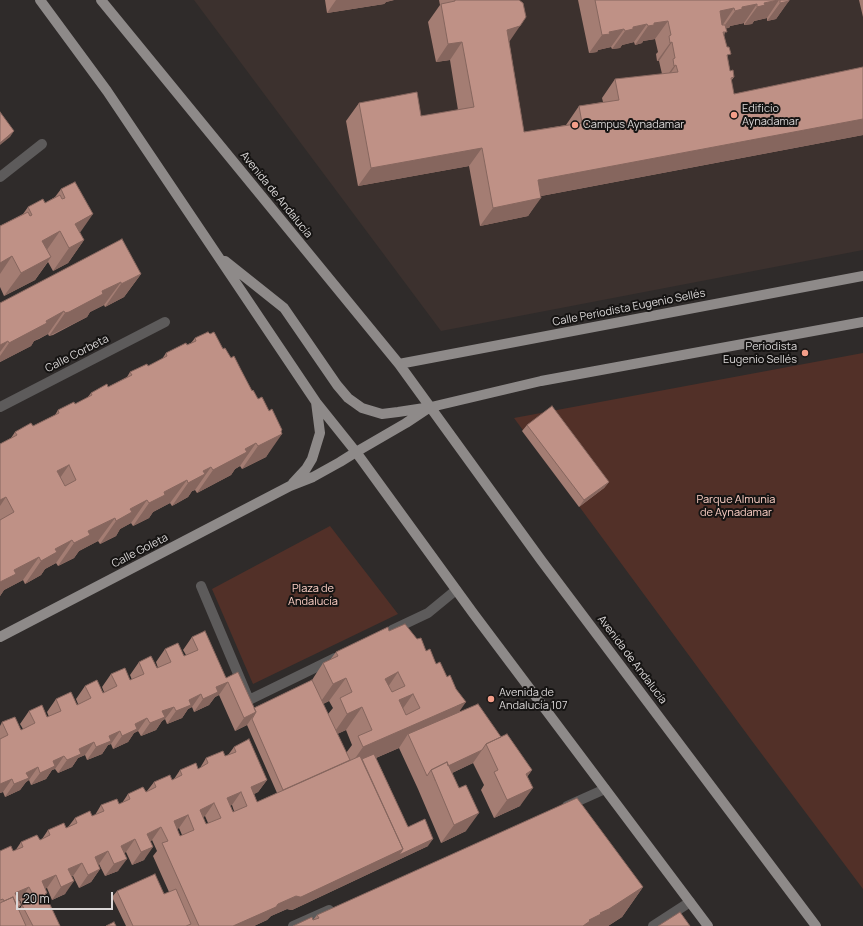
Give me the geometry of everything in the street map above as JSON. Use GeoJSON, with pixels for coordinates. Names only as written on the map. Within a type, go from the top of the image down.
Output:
{"type":"FeatureCollection","features":[{"type":"Feature","properties":{"kind":"main road"},"geometry":{"type":"LineString","coordinates":[[40,0],[108,91],[316,402],[356,452],[456,590],[708,926]]}},
{"type":"Feature","properties":{"kind":"main road","name":"Avenida de Andalucía"},"geometry":{"type":"LineString","coordinates":[[101,0],[399,364],[546,566],[816,926]]}},
{"type":"Feature","properties":{"kind":"main road"},"geometry":{"type":"LineString","coordinates":[[216,254],[284,308],[337,385],[352,402],[362,408],[382,414],[430,407],[541,381],[863,322]]}},
{"type":"Feature","properties":{"kind":"main road","name":"Calle Periodista Eugenio Sellés"},"geometry":{"type":"LineString","coordinates":[[399,364],[863,276]]}},
{"type":"Feature","properties":{"kind":"main road","name":"Calle Goleta"},"geometry":{"type":"LineString","coordinates":[[290,486],[306,469],[312,459],[320,433],[316,402]]}},
{"type":"Feature","properties":{"kind":"main road"},"geometry":{"type":"LineString","coordinates":[[356,452],[406,423],[430,407]]}},
{"type":"Feature","properties":{"kind":"main road","name":"Calle Goleta"},"geometry":{"type":"LineString","coordinates":[[0,637],[290,486],[313,477],[356,452]]}},
{"type":"Feature","properties":{"kind":"street"},"geometry":{"type":"LineString","coordinates":[[0,177],[42,144]]}},
{"type":"Feature","properties":{"kind":"street","name":"Calle Corbeta"},"geometry":{"type":"LineString","coordinates":[[0,407],[165,322]]}},
{"type":"Feature","properties":{"kind":"street"},"geometry":{"type":"LineString","coordinates":[[201,586],[249,700],[343,654]]}},
{"type":"Feature","properties":{"kind":"street"},"geometry":{"type":"LineString","coordinates":[[386,633],[428,613],[456,590]]}},
{"type":"Feature","properties":{"kind":"street"},"geometry":{"type":"LineString","coordinates":[[556,811],[605,789]]}},
{"type":"Feature","properties":{"kind":"street"},"geometry":{"type":"LineString","coordinates":[[653,926],[690,902]]}},
{"type":"Feature","properties":{"kind":"street"},"geometry":{"type":"LineString","coordinates":[[293,926],[336,907]]}},
{"type":"Feature","properties":{"kind":"shaded area","name":"Campus Aynadamar"},"geometry":{"type":"Polygon","coordinates":[[[194,0],[863,0],[863,250],[441,331],[194,0]]]}},
{"type":"Feature","properties":{"kind":"green space","name":"Parque Almunia de Aynadamar"},"geometry":{"type":"Polygon","coordinates":[[[863,353],[863,889],[514,418],[863,353]]]}},
{"type":"Feature","properties":{"kind":"green space","name":"Plaza de Andalucía"},"geometry":{"type":"Polygon","coordinates":[[[330,526],[398,614],[253,684],[212,589],[330,526]]]}},
{"type":"Feature","properties":{"kind":"building","name":"Edificio Aynadamar"},"geometry":{"type":"Polygon","coordinates":[[[455,0],[519,0],[523,3],[526,17],[520,26],[507,30],[524,132],[582,123],[579,106],[619,100],[615,79],[678,72],[676,65],[674,66],[673,59],[675,58],[672,42],[670,43],[669,36],[671,35],[668,21],[654,23],[654,25],[648,26],[647,24],[633,27],[633,29],[625,31],[624,29],[609,32],[610,34],[602,35],[595,0],[778,0],[764,3],[765,5],[757,7],[757,4],[742,7],[742,9],[735,11],[734,8],[720,11],[722,25],[725,25],[727,32],[723,32],[727,47],[729,47],[731,54],[727,55],[730,71],[733,70],[734,77],[731,78],[734,94],[863,67],[863,119],[538,180],[541,198],[493,208],[482,148],[371,168],[359,103],[417,92],[421,116],[474,107],[462,42],[448,44],[441,4],[455,0]]]}},
{"type":"Feature","properties":{"kind":"building"},"geometry":{"type":"Polygon","coordinates":[[[780,0],[789,0],[789,1],[780,3],[780,0]]]}},
{"type":"Feature","properties":{"kind":"building"},"geometry":{"type":"Polygon","coordinates":[[[0,112],[14,131],[0,143],[0,112]]]}},
{"type":"Feature","properties":{"kind":"building"},"geometry":{"type":"Polygon","coordinates":[[[75,182],[93,214],[75,224],[84,240],[69,248],[60,231],[42,241],[51,257],[21,273],[12,256],[0,263],[0,226],[28,212],[30,216],[32,215],[28,207],[43,199],[45,203],[60,195],[62,199],[65,198],[61,189],[75,182]]]}},
{"type":"Feature","properties":{"kind":"building"},"geometry":{"type":"Polygon","coordinates":[[[122,239],[141,274],[102,291],[103,294],[69,312],[65,313],[64,311],[46,321],[47,323],[9,343],[8,341],[0,345],[0,303],[122,239]]]}},
{"type":"Feature","properties":{"kind":"building"},"geometry":{"type":"Polygon","coordinates":[[[208,332],[210,334],[214,332],[223,349],[225,348],[231,358],[234,356],[252,391],[253,390],[258,399],[262,397],[269,411],[272,409],[282,430],[282,434],[258,446],[256,443],[245,449],[247,452],[213,470],[211,467],[203,471],[205,474],[188,483],[187,480],[164,492],[165,495],[149,503],[147,500],[130,509],[132,512],[116,521],[115,518],[88,531],[90,535],[74,543],[72,540],[55,549],[57,552],[41,561],[39,557],[14,570],[16,574],[0,582],[0,520],[14,512],[6,497],[0,500],[0,444],[17,435],[15,432],[31,423],[33,426],[59,413],[58,410],[74,402],[75,404],[92,395],[91,393],[107,384],[108,387],[132,375],[130,372],[147,364],[148,366],[167,356],[166,353],[186,343],[187,345],[196,341],[195,338],[208,332]],[[69,465],[57,471],[65,486],[76,480],[69,465]]]}},
{"type":"Feature","properties":{"kind":"building"},"geometry":{"type":"Polygon","coordinates":[[[552,406],[609,482],[584,500],[527,425],[552,406]]]}},
{"type":"Feature","properties":{"kind":"building"},"geometry":{"type":"Polygon","coordinates":[[[405,624],[417,639],[421,638],[426,651],[430,649],[436,664],[440,662],[447,677],[450,675],[456,689],[466,702],[363,747],[358,736],[372,730],[362,707],[347,714],[340,698],[352,692],[346,678],[333,684],[323,663],[338,656],[336,652],[388,627],[389,631],[405,624]],[[398,672],[385,679],[392,692],[405,686],[398,672]],[[413,694],[399,700],[406,715],[420,708],[413,694]]]}},
{"type":"Feature","properties":{"kind":"building"},"geometry":{"type":"Polygon","coordinates":[[[205,631],[226,678],[238,672],[256,712],[244,718],[228,682],[216,687],[218,692],[203,699],[201,694],[189,700],[191,705],[176,711],[174,707],[162,711],[165,717],[150,723],[147,718],[135,724],[137,729],[122,736],[120,731],[109,736],[111,741],[96,747],[94,742],[79,749],[81,754],[67,760],[64,756],[53,761],[55,766],[40,773],[38,767],[26,773],[29,778],[14,784],[12,779],[0,784],[0,739],[8,735],[2,722],[15,717],[21,730],[35,723],[29,711],[42,705],[47,717],[61,711],[56,699],[71,692],[77,705],[91,698],[85,686],[97,680],[103,693],[117,686],[111,674],[125,668],[130,680],[144,674],[139,662],[151,656],[157,668],[171,662],[165,649],[178,643],[184,656],[198,650],[192,637],[205,631]]]}},
{"type":"Feature","properties":{"kind":"building"},"geometry":{"type":"Polygon","coordinates":[[[312,680],[350,760],[283,790],[252,719],[256,712],[254,708],[312,680]]]}},
{"type":"Feature","properties":{"kind":"building"},"geometry":{"type":"Polygon","coordinates":[[[478,704],[501,737],[486,744],[482,750],[448,766],[447,762],[431,770],[427,776],[408,734],[478,704]]]}},
{"type":"Feature","properties":{"kind":"building"},"geometry":{"type":"Polygon","coordinates":[[[507,734],[532,770],[526,774],[533,788],[507,800],[494,772],[498,770],[486,744],[507,734]]]}},
{"type":"Feature","properties":{"kind":"building"},"geometry":{"type":"Polygon","coordinates":[[[249,739],[267,780],[251,787],[257,802],[360,756],[403,849],[301,897],[296,896],[278,904],[276,907],[233,926],[199,926],[162,843],[168,841],[161,827],[147,834],[153,847],[141,852],[135,839],[121,846],[127,859],[114,864],[108,851],[95,857],[100,869],[88,875],[82,863],[68,869],[74,881],[61,887],[56,875],[42,881],[47,893],[45,894],[60,926],[33,926],[22,905],[35,899],[29,887],[15,893],[21,905],[17,907],[13,897],[4,901],[3,899],[0,900],[0,851],[11,846],[13,851],[23,847],[21,842],[37,835],[40,840],[50,835],[48,830],[64,823],[66,828],[77,823],[75,818],[90,811],[92,816],[104,811],[101,805],[117,799],[119,804],[130,799],[128,794],[143,787],[146,792],[156,787],[154,782],[170,775],[172,780],[182,775],[180,770],[196,763],[198,769],[208,763],[206,758],[223,751],[225,756],[236,752],[234,747],[249,739]],[[241,792],[227,798],[233,812],[247,806],[241,792]],[[214,803],[200,810],[206,824],[221,818],[214,803]],[[188,815],[174,821],[180,836],[194,830],[188,815]]]}},
{"type":"Feature","properties":{"kind":"building"},"geometry":{"type":"Polygon","coordinates":[[[374,754],[408,827],[425,819],[433,839],[399,855],[403,849],[362,759],[374,754]]]}},
{"type":"Feature","properties":{"kind":"building"},"geometry":{"type":"Polygon","coordinates":[[[447,762],[459,788],[466,785],[479,813],[454,825],[431,770],[447,762]]]}},
{"type":"Feature","properties":{"kind":"building"},"geometry":{"type":"Polygon","coordinates":[[[577,798],[643,887],[589,920],[590,921],[583,926],[293,926],[312,917],[313,920],[319,918],[317,915],[577,798]]]}},
{"type":"Feature","properties":{"kind":"building"},"geometry":{"type":"Polygon","coordinates":[[[155,874],[164,894],[176,889],[191,924],[186,926],[133,926],[117,891],[155,874]]]}},
{"type":"Feature","properties":{"kind":"building"},"geometry":{"type":"Polygon","coordinates":[[[13,897],[26,926],[0,926],[0,903],[13,897]]]}},
{"type":"Feature","properties":{"kind":"building"},"geometry":{"type":"Polygon","coordinates":[[[680,912],[690,926],[658,926],[680,912]]]}},
{"type":"Feature","properties":{"kind":"building"},"geometry":{"type":"Polygon","coordinates":[[[114,922],[116,926],[106,926],[114,922]]]}},
{"type":"Feature","properties":{"kind":"place","name":"Edificio Aynadamar"},"geometry":{"type":"Point","coordinates":[734,115]}},
{"type":"Feature","properties":{"kind":"place","name":"Campus Aynadamar"},"geometry":{"type":"Point","coordinates":[575,125]}},
{"type":"Feature","properties":{"kind":"place","name":"Periodista Eugenio Sellés"},"geometry":{"type":"Point","coordinates":[805,353]}},
{"type":"Feature","properties":{"kind":"place","name":"Avenida de Andalucía 107"},"geometry":{"type":"Point","coordinates":[491,699]}}]}
